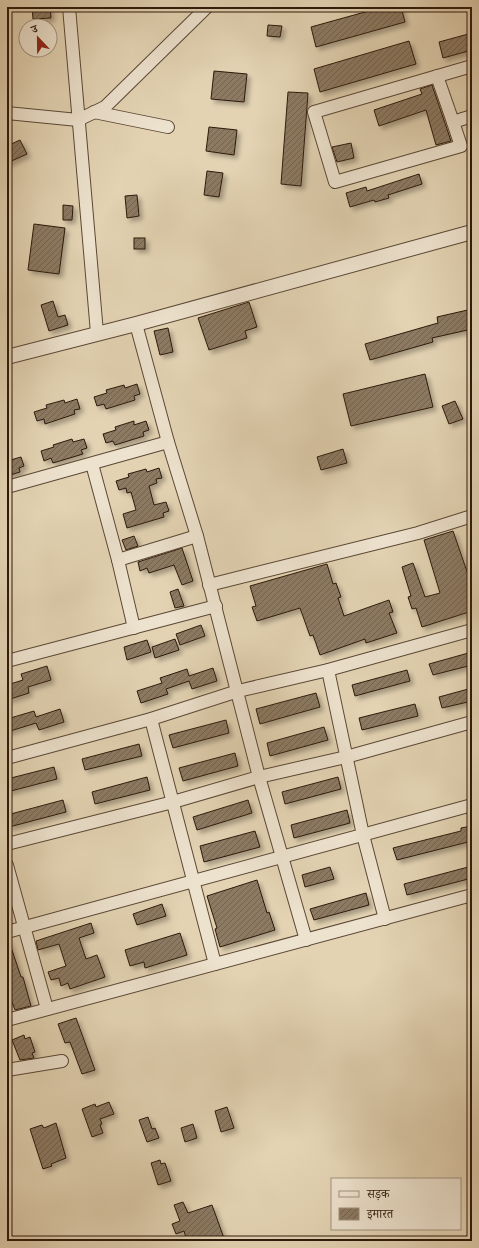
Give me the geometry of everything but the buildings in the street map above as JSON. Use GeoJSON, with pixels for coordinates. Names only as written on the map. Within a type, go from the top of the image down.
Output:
{"type":"FeatureCollection","features":[{"type":"Feature","properties":{"kind":"street"},"geometry":{"type":"LineString","coordinates":[[68,7],[97,333]]}},
{"type":"Feature","properties":{"kind":"street"},"geometry":{"type":"LineString","coordinates":[[7,113],[78,120],[94,112],[105,106],[207,7]]}},
{"type":"Feature","properties":{"kind":"street"},"geometry":{"type":"LineString","coordinates":[[437,76],[460,146],[335,182],[314,112],[437,76],[472,66]]}},
{"type":"Feature","properties":{"kind":"street"},"geometry":{"type":"LineString","coordinates":[[94,112],[168,127]]}},
{"type":"Feature","properties":{"kind":"street"},"geometry":{"type":"LineString","coordinates":[[453,122],[472,116]]}},
{"type":"Feature","properties":{"kind":"street"},"geometry":{"type":"LineString","coordinates":[[7,357],[136,324],[472,232]]}},
{"type":"Feature","properties":{"kind":"street"},"geometry":{"type":"LineString","coordinates":[[136,324],[168,442],[197,536],[259,776],[284,856],[306,940]]}},
{"type":"Feature","properties":{"kind":"street"},"geometry":{"type":"LineString","coordinates":[[7,486],[168,442]]}},
{"type":"Feature","properties":{"kind":"street"},"geometry":{"type":"LineString","coordinates":[[92,464],[118,560],[134,628]]}},
{"type":"Feature","properties":{"kind":"street"},"geometry":{"type":"LineString","coordinates":[[209,585],[418,533],[472,516]]}},
{"type":"Feature","properties":{"kind":"street"},"geometry":{"type":"LineString","coordinates":[[118,560],[197,536]]}},
{"type":"Feature","properties":{"kind":"street"},"geometry":{"type":"LineString","coordinates":[[7,661],[216,606]]}},
{"type":"Feature","properties":{"kind":"street"},"geometry":{"type":"LineString","coordinates":[[7,758],[151,719],[238,691],[328,670],[472,630]]}},
{"type":"Feature","properties":{"kind":"street"},"geometry":{"type":"LineString","coordinates":[[328,670],[363,835],[385,919]]}},
{"type":"Feature","properties":{"kind":"street"},"geometry":{"type":"LineString","coordinates":[[151,719],[215,964]]}},
{"type":"Feature","properties":{"kind":"street"},"geometry":{"type":"LineString","coordinates":[[7,844],[173,802],[259,776],[346,757],[472,722]]}},
{"type":"Feature","properties":{"kind":"street"},"geometry":{"type":"LineString","coordinates":[[7,932],[472,805]]}},
{"type":"Feature","properties":{"kind":"street"},"geometry":{"type":"LineString","coordinates":[[7,864],[47,1009]]}},
{"type":"Feature","properties":{"kind":"street"},"geometry":{"type":"LineString","coordinates":[[7,1020],[472,896]]}},
{"type":"Feature","properties":{"kind":"street"},"geometry":{"type":"LineString","coordinates":[[7,1070],[62,1061]]}}]}
